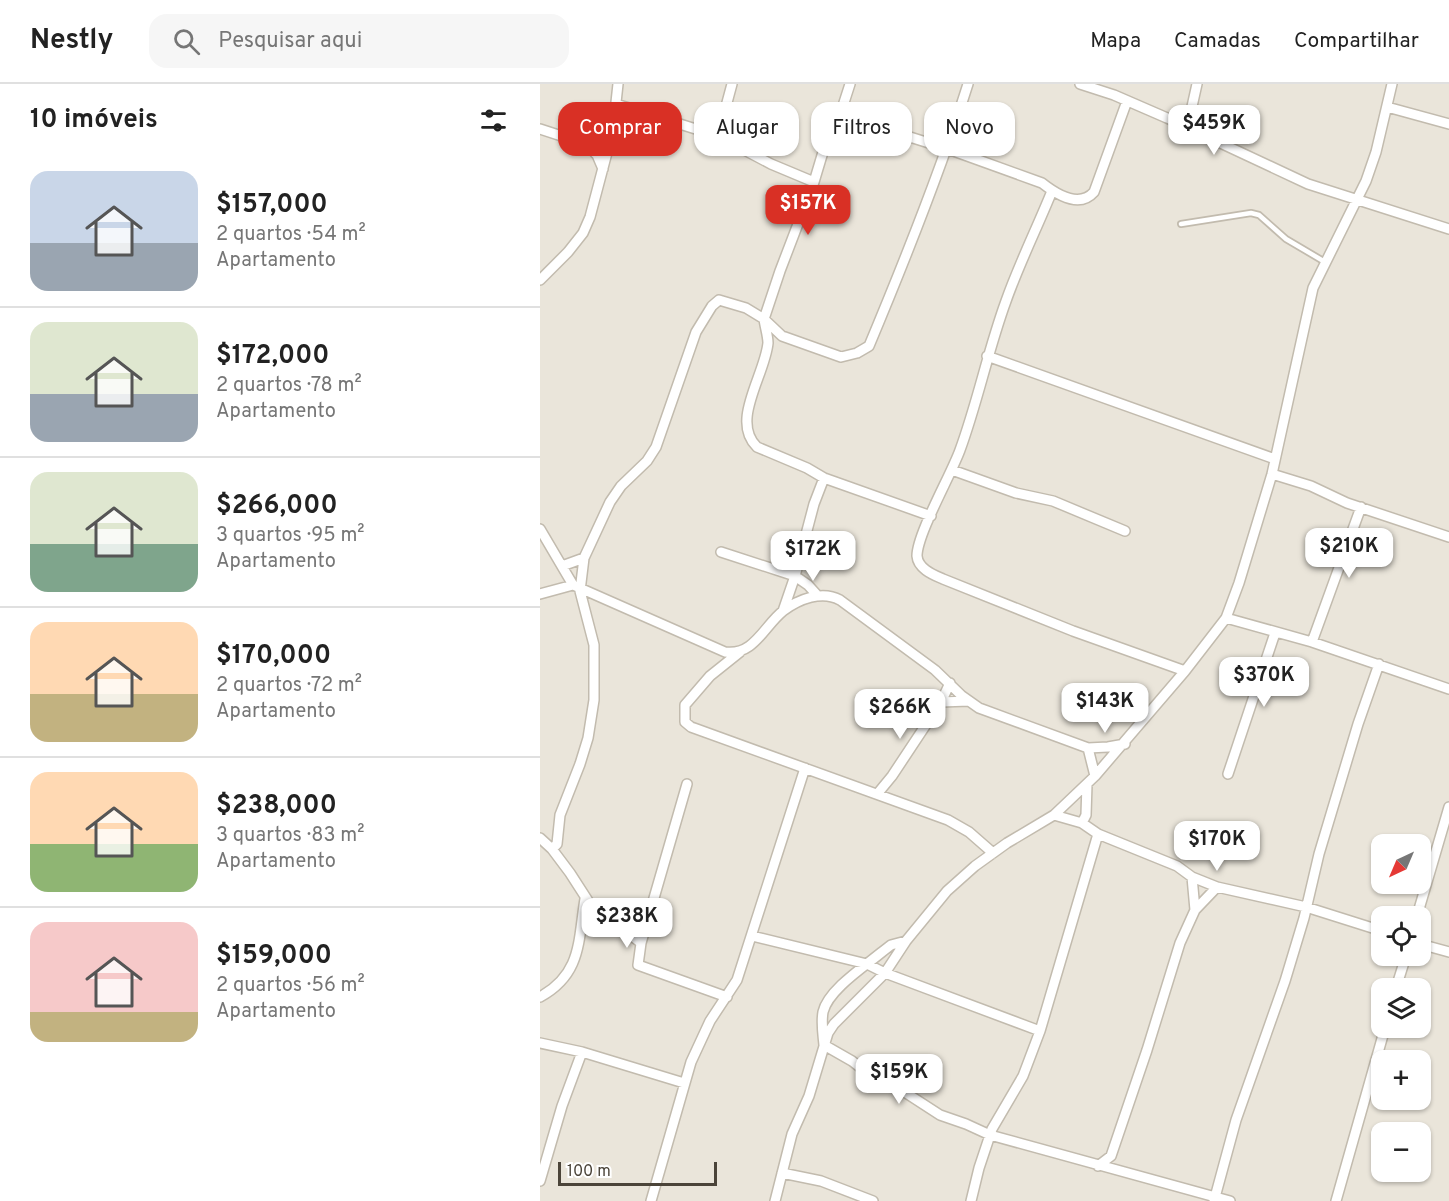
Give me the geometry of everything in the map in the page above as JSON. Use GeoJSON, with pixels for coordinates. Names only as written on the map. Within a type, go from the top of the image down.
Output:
{"type":"FeatureCollection","features":[{"type":"Feature","properties":{"kind":"street"},"geometry":{"type":"LineString","coordinates":[[616,102],[618,84]]}},
{"type":"Feature","properties":{"kind":"street"},"geometry":{"type":"LineString","coordinates":[[727,102],[732,84]]}},
{"type":"Feature","properties":{"kind":"street"},"geometry":{"type":"LineString","coordinates":[[844,102],[850,84]]}},
{"type":"Feature","properties":{"kind":"street"},"geometry":{"type":"LineString","coordinates":[[962,102],[968,84]]}},
{"type":"Feature","properties":{"kind":"street"},"geometry":{"type":"LineString","coordinates":[[1196,132],[1191,111],[1197,84]]}},
{"type":"Feature","properties":{"kind":"street"},"geometry":{"type":"LineString","coordinates":[[775,1201],[792,1134],[809,1096],[824,1045],[834,1024],[885,973],[906,941],[947,891],[993,853],[1054,815],[1095,776],[1125,744],[1226,618],[1272,474],[1313,288],[1357,200],[1377,152],[1392,84]]}},
{"type":"Feature","properties":{"kind":"street"},"geometry":{"type":"LineString","coordinates":[[1085,85],[1176,122],[1308,184],[1449,229]]}},
{"type":"Feature","properties":{"kind":"street"},"geometry":{"type":"LineString","coordinates":[[967,156],[1042,183],[1052,191],[1075,200],[1090,197],[1094,192],[1127,101]]}},
{"type":"Feature","properties":{"kind":"street"},"geometry":{"type":"LineString","coordinates":[[1387,107],[1449,124]]}},
{"type":"Feature","properties":{"kind":"street"},"geometry":{"type":"LineString","coordinates":[[1176,122],[1191,111]]}},
{"type":"Feature","properties":{"kind":"street"},"geometry":{"type":"LineString","coordinates":[[540,129],[558,135]]}},
{"type":"Feature","properties":{"kind":"street"},"geometry":{"type":"LineString","coordinates":[[597,156],[601,160],[603,169]]}},
{"type":"Feature","properties":{"kind":"street"},"geometry":{"type":"LineString","coordinates":[[540,280],[583,233],[606,156]]}},
{"type":"Feature","properties":{"kind":"street"},"geometry":{"type":"LineString","coordinates":[[756,156],[814,182]]}},
{"type":"Feature","properties":{"kind":"street"},"geometry":{"type":"LineString","coordinates":[[822,156],[764,319],[768,342],[747,413],[747,433],[758,447],[807,468],[824,478],[931,516]]}},
{"type":"Feature","properties":{"kind":"street"},"geometry":{"type":"LineString","coordinates":[[577,586],[584,558],[615,494],[647,461],[656,447],[696,332],[712,306],[720,300],[746,308],[764,319],[782,336],[841,357],[857,353],[869,346],[945,156]]}},
{"type":"Feature","properties":{"kind":"street"},"geometry":{"type":"LineString","coordinates":[[1052,191],[1007,298],[987,356],[960,451],[931,516],[917,553],[918,561],[930,573],[1073,631],[1185,671]]}},
{"type":"Feature","properties":{"kind":"street"},"geometry":{"type":"LineString","coordinates":[[987,356],[1275,459]]}},
{"type":"Feature","properties":{"kind":"street"},"geometry":{"type":"LineString","coordinates":[[952,470],[1016,493],[1053,501],[1125,531]]}},
{"type":"Feature","properties":{"kind":"street"},"geometry":{"type":"LineString","coordinates":[[1272,474],[1449,537]]}},
{"type":"Feature","properties":{"kind":"street"},"geometry":{"type":"LineString","coordinates":[[783,611],[814,504],[824,478]]}},
{"type":"Feature","properties":{"kind":"street"},"geometry":{"type":"LineString","coordinates":[[1312,642],[1361,507]]}},
{"type":"Feature","properties":{"kind":"street"},"geometry":{"type":"LineString","coordinates":[[540,529],[577,586],[594,645],[594,700],[588,738],[560,815],[558,840],[552,849]]}},
{"type":"Feature","properties":{"kind":"street"},"geometry":{"type":"LineString","coordinates":[[721,552],[795,576],[817,595]]}},
{"type":"Feature","properties":{"kind":"street"},"geometry":{"type":"LineString","coordinates":[[562,566],[584,558]]}},
{"type":"Feature","properties":{"kind":"street"},"geometry":{"type":"LineString","coordinates":[[540,594],[577,586],[713,648],[724,652],[740,652]]}},
{"type":"Feature","properties":{"kind":"street"},"geometry":{"type":"LineString","coordinates":[[993,853],[969,832],[948,820],[692,727],[686,722],[685,705],[710,676],[757,640],[783,611],[817,595],[828,594],[840,600],[935,670],[980,708],[1088,748],[1125,744]]}},
{"type":"Feature","properties":{"kind":"street"},"geometry":{"type":"LineString","coordinates":[[1226,618],[1312,642],[1449,689]]}},
{"type":"Feature","properties":{"kind":"street"},"geometry":{"type":"LineString","coordinates":[[1228,774],[1275,633]]}},
{"type":"Feature","properties":{"kind":"street"},"geometry":{"type":"LineString","coordinates":[[1214,1198],[1236,1120],[1285,981],[1319,854],[1379,664]]}},
{"type":"Feature","properties":{"kind":"street"},"geometry":{"type":"LineString","coordinates":[[878,793],[892,776],[941,702],[950,684]]}},
{"type":"Feature","properties":{"kind":"street"},"geometry":{"type":"LineString","coordinates":[[941,702],[969,701]]}},
{"type":"Feature","properties":{"kind":"street"},"geometry":{"type":"LineString","coordinates":[[1088,748],[1095,776]]}},
{"type":"Feature","properties":{"kind":"street"},"geometry":{"type":"LineString","coordinates":[[651,1201],[691,1062],[710,1021],[737,980],[805,768]]}},
{"type":"Feature","properties":{"kind":"street"},"geometry":{"type":"LineString","coordinates":[[687,784],[637,962],[642,968],[727,997]]}},
{"type":"Feature","properties":{"kind":"street"},"geometry":{"type":"LineString","coordinates":[[1082,823],[1086,815],[1087,784]]}},
{"type":"Feature","properties":{"kind":"street"},"geometry":{"type":"LineString","coordinates":[[1420,906],[1449,807]]}},
{"type":"Feature","properties":{"kind":"street"},"geometry":{"type":"LineString","coordinates":[[1054,815],[1082,823],[1098,834],[1177,866],[1192,877],[1216,887],[1306,907],[1371,928]]}},
{"type":"Feature","properties":{"kind":"street"},"geometry":{"type":"LineString","coordinates":[[971,1201],[990,1135],[1023,1076],[1040,1031],[1098,834]]}},
{"type":"Feature","properties":{"kind":"street"},"geometry":{"type":"LineString","coordinates":[[540,838],[552,849],[570,873],[585,899],[641,943]]}},
{"type":"Feature","properties":{"kind":"street"},"geometry":{"type":"LineString","coordinates":[[1192,877],[1195,910]]}},
{"type":"Feature","properties":{"kind":"street"},"geometry":{"type":"LineString","coordinates":[[1098,1166],[1111,1155],[1180,943],[1195,910],[1216,887]]}},
{"type":"Feature","properties":{"kind":"street"},"geometry":{"type":"LineString","coordinates":[[540,997],[556,988],[569,973],[577,951],[585,899]]}},
{"type":"Feature","properties":{"kind":"street"},"geometry":{"type":"LineString","coordinates":[[752,936],[867,964],[885,973],[1040,1031]]}},
{"type":"Feature","properties":{"kind":"street"},"geometry":{"type":"LineString","coordinates":[[824,1045],[823,1011],[829,999],[891,945],[906,941]]}},
{"type":"Feature","properties":{"kind":"street"},"geometry":{"type":"LineString","coordinates":[[1431,947],[1449,952]]}},
{"type":"Feature","properties":{"kind":"street"},"geometry":{"type":"LineString","coordinates":[[1336,1201],[1382,1038]]}},
{"type":"Feature","properties":{"kind":"street"},"geometry":{"type":"LineString","coordinates":[[540,1042],[582,1052],[684,1083]]}},
{"type":"Feature","properties":{"kind":"street"},"geometry":{"type":"LineString","coordinates":[[824,1045],[852,1061],[874,1079],[903,1091],[940,1115],[990,1135],[1230,1201]]}},
{"type":"Feature","properties":{"kind":"street"},"geometry":{"type":"LineString","coordinates":[[540,1181],[542,1164],[582,1052]]}},
{"type":"Feature","properties":{"kind":"street"},"geometry":{"type":"LineString","coordinates":[[1111,1155],[1119,1169]]}},
{"type":"Feature","properties":{"kind":"street"},"geometry":{"type":"LineString","coordinates":[[782,1173],[821,1181],[873,1201]]}},
{"type":"Feature","properties":{"kind":"lane"},"geometry":{"type":"LineString","coordinates":[[1181,224],[1251,213],[1259,215],[1286,239],[1325,262]]}},
{"type":"Feature","properties":{"kind":"shaded area"},"geometry":{"type":"Polygon","coordinates":[[[540,84],[1449,84],[1449,1201],[540,1201],[540,84]]]}}]}
